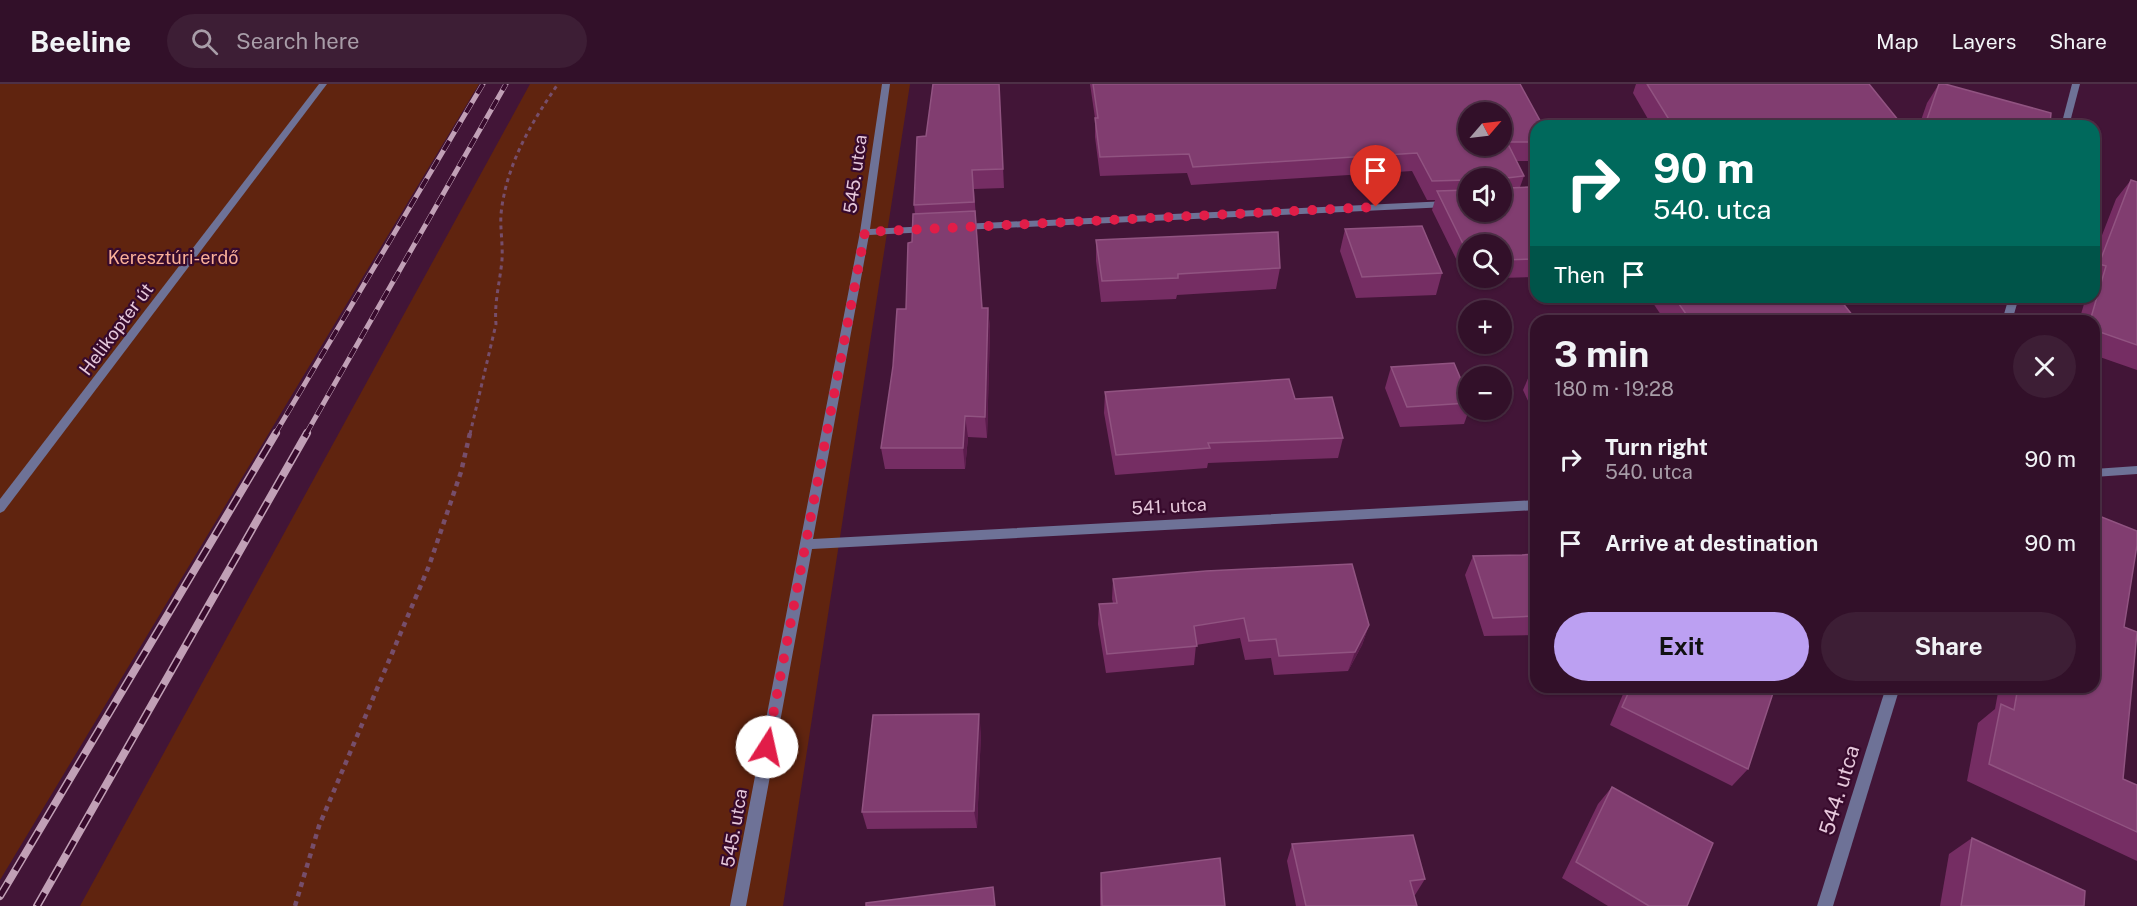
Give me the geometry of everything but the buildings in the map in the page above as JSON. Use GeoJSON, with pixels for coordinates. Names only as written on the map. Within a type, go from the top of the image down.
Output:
{"type":"FeatureCollection","features":[{"type":"Feature","properties":{"kind":"street","name":"Helikopter út"},"geometry":{"type":"LineString","coordinates":[[0,508],[323,84]]}},
{"type":"Feature","properties":{"kind":"street","name":"545. utca"},"geometry":{"type":"LineString","coordinates":[[738,906],[865,232],[886,84]]}},
{"type":"Feature","properties":{"kind":"street"},"geometry":{"type":"LineString","coordinates":[[2067,120],[2076,84]]}},
{"type":"Feature","properties":{"kind":"street"},"geometry":{"type":"LineString","coordinates":[[948,228],[1458,203]]}},
{"type":"Feature","properties":{"kind":"street"},"geometry":{"type":"LineString","coordinates":[[865,232],[936,229]]}},
{"type":"Feature","properties":{"kind":"street"},"geometry":{"type":"LineString","coordinates":[[2100,473],[2137,470]]}},
{"type":"Feature","properties":{"kind":"street","name":"541. utca"},"geometry":{"type":"LineString","coordinates":[[805,544],[1530,505]]}},
{"type":"Feature","properties":{"kind":"street","name":"544. utca"},"geometry":{"type":"LineString","coordinates":[[1824,906],[1891,693]]}},
{"type":"Feature","properties":{"kind":"path"},"geometry":{"type":"LineString","coordinates":[[295,906],[319,826],[429,566],[461,472],[496,324],[494,309],[502,252],[501,215],[506,181],[515,157],[536,116],[558,84]]}},
{"type":"Feature","properties":{"kind":"green space","name":"Keresztúri-erdő"},"geometry":{"type":"Polygon","coordinates":[[[0,84],[479,84],[0,880],[0,84]]]}},
{"type":"Feature","properties":{"kind":"green space"},"geometry":{"type":"Polygon","coordinates":[[[530,84],[910,84],[783,906],[80,906],[530,84]]]}},
{"type":"Feature","properties":{"kind":"railway"},"geometry":{"type":"LineString","coordinates":[[275,434],[483,84]]}},
{"type":"Feature","properties":{"kind":"railway"},"geometry":{"type":"LineString","coordinates":[[306,434],[506,84]]}},
{"type":"Feature","properties":{"kind":"railway"},"geometry":{"type":"LineString","coordinates":[[0,896],[276,433]]}},
{"type":"Feature","properties":{"kind":"railway"},"geometry":{"type":"LineString","coordinates":[[37,906],[307,433]]}},
{"type":"Feature","properties":{"kind":"route"},"geometry":{"type":"LineString","coordinates":[[767,747],[865,232],[1376,207]]}}]}
